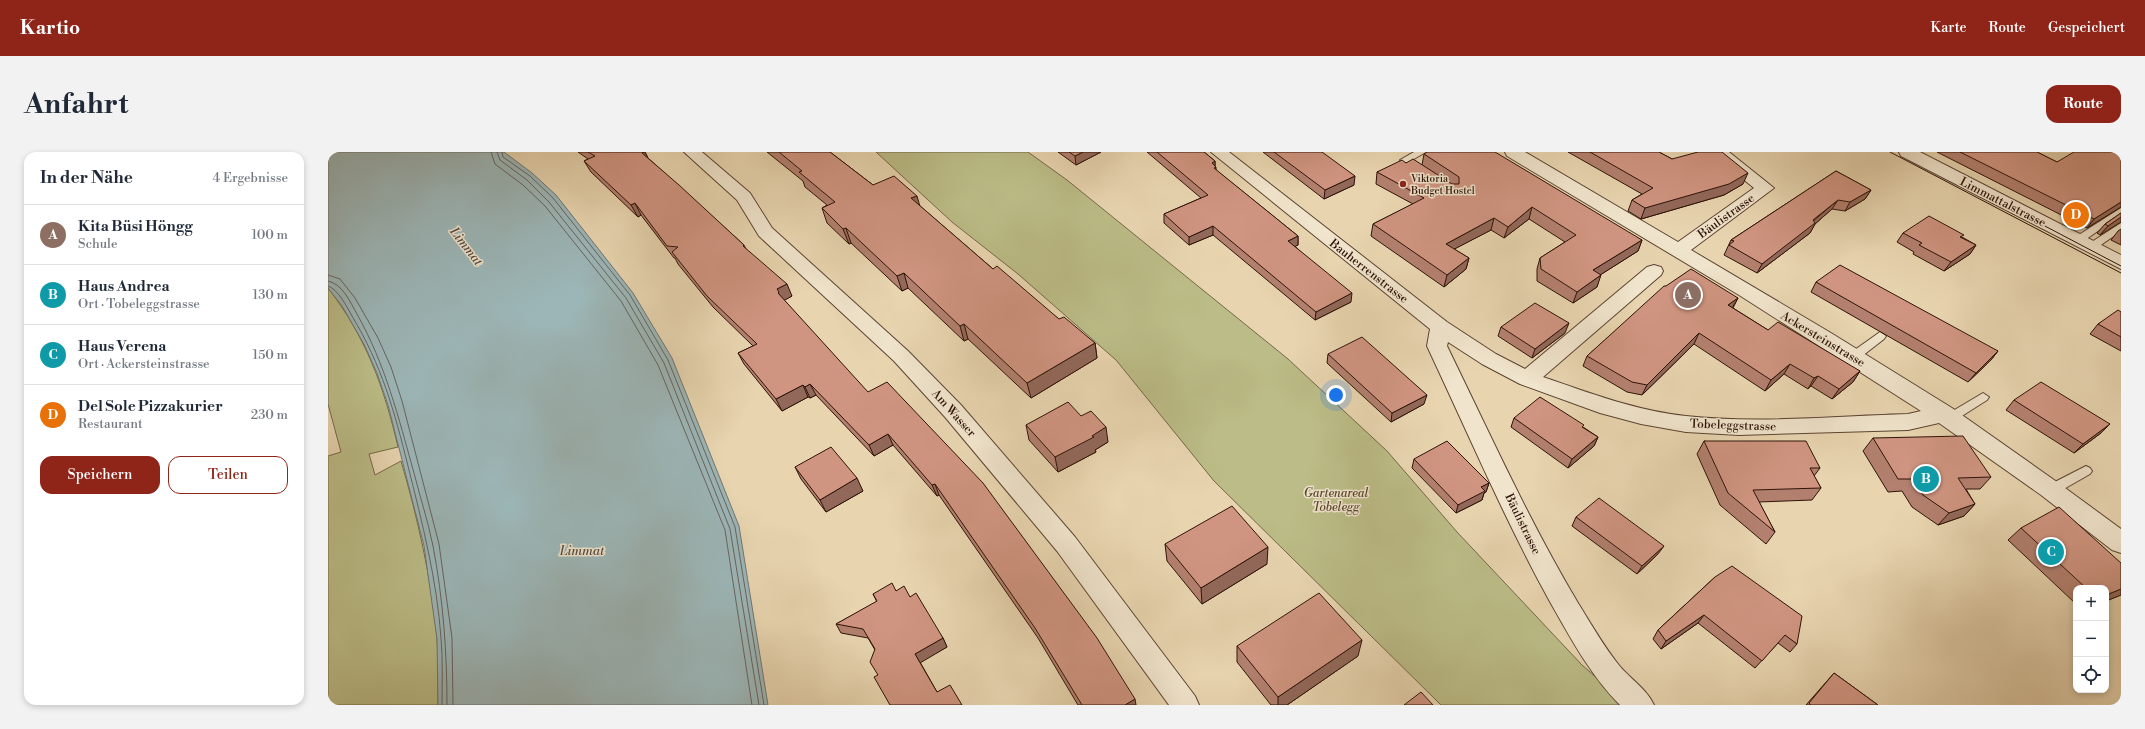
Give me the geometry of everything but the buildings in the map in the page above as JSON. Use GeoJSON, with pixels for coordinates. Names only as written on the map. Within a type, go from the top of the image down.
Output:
{"type":"FeatureCollection","features":[{"type":"Feature","properties":{"kind":"street","name":"Am Wasser"},"geometry":{"type":"LineString","coordinates":[[692,152],[744,197],[765,232],[901,356],[953,410],[1066,544],[1185,705]]}},
{"type":"Feature","properties":{"kind":"street","name":"Bauherrenstrasse"},"geometry":{"type":"LineString","coordinates":[[1219,152],[1440,327],[1489,359],[1527,379]]}},
{"type":"Feature","properties":{"kind":"street","name":"Ackersteinstrasse"},"geometry":{"type":"LineString","coordinates":[[1513,152],[1853,357],[1947,416],[2051,490],[2121,543]]}},
{"type":"Feature","properties":{"kind":"street","name":"Bäulistrasse"},"geometry":{"type":"LineString","coordinates":[[1677,251],[1765,188],[1718,152]]}},
{"type":"Feature","properties":{"kind":"street","name":"Limmattalstrasse"},"geometry":{"type":"LineString","coordinates":[[1907,152],[2121,263]]}},
{"type":"Feature","properties":{"kind":"street"},"geometry":{"type":"LineString","coordinates":[[1527,379],[1654,271]]}},
{"type":"Feature","properties":{"kind":"street","name":"Bäulistrasse"},"geometry":{"type":"LineString","coordinates":[[1440,327],[1438,346],[1544,568],[1596,656],[1632,698],[1640,705]]}},
{"type":"Feature","properties":{"kind":"street","name":"Tobeleggstrasse"},"geometry":{"type":"LineString","coordinates":[[1527,379],[1600,405],[1641,416],[1686,424],[1739,427],[1908,422],[1947,416]]}},
{"type":"Feature","properties":{"kind":"lane"},"geometry":{"type":"LineString","coordinates":[[1421,152],[1405,160],[1429,176]]}},
{"type":"Feature","properties":{"kind":"lane"},"geometry":{"type":"LineString","coordinates":[[2084,244],[2121,211]]}},
{"type":"Feature","properties":{"kind":"lane"},"geometry":{"type":"LineString","coordinates":[[2084,244],[2121,226]]}},
{"type":"Feature","properties":{"kind":"lane"},"geometry":{"type":"LineString","coordinates":[[1853,357],[1880,336]]}},
{"type":"Feature","properties":{"kind":"lane"},"geometry":{"type":"LineString","coordinates":[[1947,416],[1983,397]]}},
{"type":"Feature","properties":{"kind":"lane"},"geometry":{"type":"LineString","coordinates":[[2051,490],[2086,471]]}},
{"type":"Feature","properties":{"kind":"green space","name":"Gartenareal Tobelegg"},"geometry":{"type":"Polygon","coordinates":[[[876,152],[1028,152],[1067,180],[1288,359],[1387,451],[1457,532],[1582,665],[1628,705],[1441,705],[1214,481],[1116,360],[1018,274],[952,222],[876,152]]]}},
{"type":"Feature","properties":{"kind":"green space"},"geometry":{"type":"Polygon","coordinates":[[[328,288],[353,325],[363,344],[380,383],[393,425],[398,447],[369,454],[375,475],[401,461],[423,548],[431,593],[437,638],[438,705],[328,705],[328,456],[341,452],[328,404],[328,288]]]}},
{"type":"Feature","properties":{"kind":"water","name":"Limmat"},"geometry":{"type":"Polygon","coordinates":[[[328,152],[504,152],[532,173],[556,195],[633,293],[672,358],[739,526],[768,705],[438,705],[437,639],[424,546],[388,405],[377,373],[364,344],[342,306],[328,288],[328,152]]]}},
{"type":"Feature","properties":{"kind":"tram line"},"geometry":{"type":"LineString","coordinates":[[1890,152],[2121,273]]}},
{"type":"Feature","properties":{"kind":"tram line"},"geometry":{"type":"LineString","coordinates":[[2022,214],[2121,266]]}},
{"type":"Feature","properties":{"kind":"place","name":"Viktoria Budget Hostel"},"geometry":{"type":"Point","coordinates":[1403,184]}},
{"type":"Feature","properties":{"kind":"place","name":"Del Sole Pizzakurier"},"geometry":{"type":"Point","coordinates":[2076,215]}},
{"type":"Feature","properties":{"kind":"place","name":"Kita Büsi Höngg"},"geometry":{"type":"Point","coordinates":[1688,295]}},
{"type":"Feature","properties":{"kind":"place","name":"Haus Andrea"},"geometry":{"type":"Point","coordinates":[1926,479]}},
{"type":"Feature","properties":{"kind":"place","name":"Haus Verena"},"geometry":{"type":"Point","coordinates":[2051,552]}}]}
